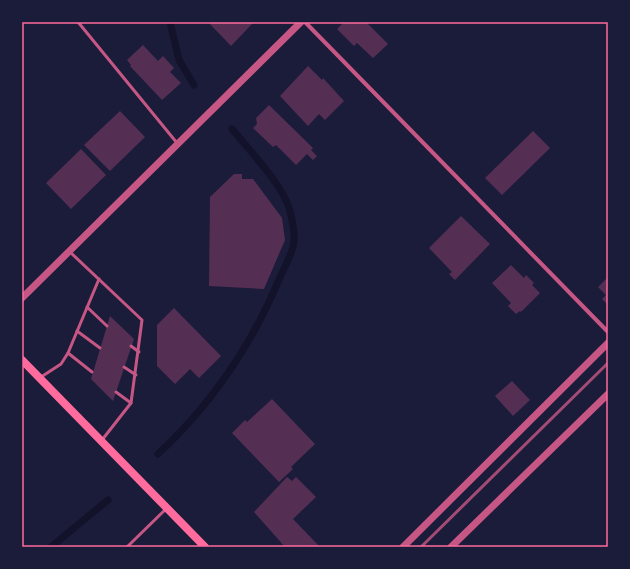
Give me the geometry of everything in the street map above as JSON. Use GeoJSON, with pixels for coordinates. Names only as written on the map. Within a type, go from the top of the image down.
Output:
{"type":"FeatureCollection","features":[{"type":"Feature","properties":{"kind":"main road"},"geometry":{"type":"LineString","coordinates":[[22,360],[205,547]]}},
{"type":"Feature","properties":{"kind":"street"},"geometry":{"type":"LineString","coordinates":[[22,298],[302,22]]}},
{"type":"Feature","properties":{"kind":"street"},"geometry":{"type":"LineString","coordinates":[[305,22],[608,332]]}},
{"type":"Feature","properties":{"kind":"street"},"geometry":{"type":"LineString","coordinates":[[403,547],[608,343]]}},
{"type":"Feature","properties":{"kind":"street"},"geometry":{"type":"LineString","coordinates":[[451,547],[608,394]]}},
{"type":"Feature","properties":{"kind":"lane"},"geometry":{"type":"LineString","coordinates":[[78,22],[178,144]]}},
{"type":"Feature","properties":{"kind":"lane"},"geometry":{"type":"LineString","coordinates":[[70,251],[142,320],[136,375],[131,403],[101,441]]}},
{"type":"Feature","properties":{"kind":"lane"},"geometry":{"type":"LineString","coordinates":[[39,378],[61,364],[68,353],[99,279]]}},
{"type":"Feature","properties":{"kind":"lane"},"geometry":{"type":"LineString","coordinates":[[87,307],[108,326]]}},
{"type":"Feature","properties":{"kind":"lane"},"geometry":{"type":"LineString","coordinates":[[77,331],[100,348]]}},
{"type":"Feature","properties":{"kind":"lane"},"geometry":{"type":"LineString","coordinates":[[131,346],[139,352]]}},
{"type":"Feature","properties":{"kind":"lane"},"geometry":{"type":"LineString","coordinates":[[68,353],[92,372]]}},
{"type":"Feature","properties":{"kind":"lane"},"geometry":{"type":"LineString","coordinates":[[124,367],[136,375]]}},
{"type":"Feature","properties":{"kind":"lane"},"geometry":{"type":"LineString","coordinates":[[116,392],[131,403]]}},
{"type":"Feature","properties":{"kind":"lane"},"geometry":{"type":"LineString","coordinates":[[127,547],[167,508]]}},
{"type":"Feature","properties":{"kind":"building"},"geometry":{"type":"Polygon","coordinates":[[[208,22],[254,22],[231,46],[208,22]]]}},
{"type":"Feature","properties":{"kind":"building"},"geometry":{"type":"Polygon","coordinates":[[[344,22],[367,23],[388,44],[373,58],[357,43],[354,46],[337,29],[344,22]]]}},
{"type":"Feature","properties":{"kind":"building"},"geometry":{"type":"Polygon","coordinates":[[[143,45],[158,61],[163,56],[174,68],[170,72],[181,83],[162,100],[130,66],[131,65],[127,60],[143,45]]]}},
{"type":"Feature","properties":{"kind":"building"},"geometry":{"type":"Polygon","coordinates":[[[308,66],[322,80],[323,78],[344,101],[325,120],[319,114],[308,126],[280,96],[308,66]]]}},
{"type":"Feature","properties":{"kind":"building"},"geometry":{"type":"Polygon","coordinates":[[[269,105],[313,148],[311,150],[317,156],[313,160],[307,154],[296,165],[276,145],[273,147],[253,128],[257,124],[256,118],[269,105]]]}},
{"type":"Feature","properties":{"kind":"building"},"geometry":{"type":"Polygon","coordinates":[[[120,111],[145,137],[110,171],[84,145],[120,111]]]}},
{"type":"Feature","properties":{"kind":"building"},"geometry":{"type":"Polygon","coordinates":[[[533,131],[550,148],[502,195],[485,178],[533,131]]]}},
{"type":"Feature","properties":{"kind":"building"},"geometry":{"type":"Polygon","coordinates":[[[81,149],[106,175],[71,209],[46,183],[81,149]]]}},
{"type":"Feature","properties":{"kind":"building"},"geometry":{"type":"Polygon","coordinates":[[[234,174],[242,174],[242,179],[253,179],[282,218],[285,240],[264,289],[209,286],[210,197],[234,174]]]}},
{"type":"Feature","properties":{"kind":"building"},"geometry":{"type":"Polygon","coordinates":[[[461,216],[490,244],[455,280],[449,274],[452,272],[429,248],[461,216]]]}},
{"type":"Feature","properties":{"kind":"building"},"geometry":{"type":"Polygon","coordinates":[[[511,265],[524,278],[526,275],[534,283],[532,285],[540,293],[521,312],[520,311],[516,314],[508,306],[511,303],[492,283],[511,265]]]}},
{"type":"Feature","properties":{"kind":"building"},"geometry":{"type":"Polygon","coordinates":[[[608,277],[608,305],[602,299],[606,295],[598,287],[608,277]]]}},
{"type":"Feature","properties":{"kind":"building"},"geometry":{"type":"Polygon","coordinates":[[[174,308],[221,356],[199,378],[190,369],[175,384],[157,366],[157,325],[174,308]]]}},
{"type":"Feature","properties":{"kind":"building"},"geometry":{"type":"Polygon","coordinates":[[[110,316],[134,339],[113,401],[91,379],[110,316]]]}},
{"type":"Feature","properties":{"kind":"building"},"geometry":{"type":"Polygon","coordinates":[[[512,381],[530,400],[513,416],[495,396],[512,381]]]}},
{"type":"Feature","properties":{"kind":"building"},"geometry":{"type":"Polygon","coordinates":[[[272,399],[315,444],[291,467],[293,469],[279,482],[232,433],[245,420],[247,422],[272,399]]]}},
{"type":"Feature","properties":{"kind":"building"},"geometry":{"type":"Polygon","coordinates":[[[287,477],[292,481],[296,477],[316,497],[293,519],[320,547],[285,547],[254,512],[287,477]]]}},
{"type":"Feature","properties":{"kind":"waterway"},"geometry":{"type":"LineString","coordinates":[[170,22],[179,60],[194,85]]}},
{"type":"Feature","properties":{"kind":"waterway"},"geometry":{"type":"LineString","coordinates":[[158,454],[178,435],[196,414],[229,371],[258,325],[291,254],[294,237],[293,226],[286,201],[265,168],[232,129]]}},
{"type":"Feature","properties":{"kind":"waterway"},"geometry":{"type":"LineString","coordinates":[[51,547],[108,500]]}},
{"type":"Feature","properties":{"kind":"railway"},"geometry":{"type":"LineString","coordinates":[[421,547],[608,363]]}}]}
